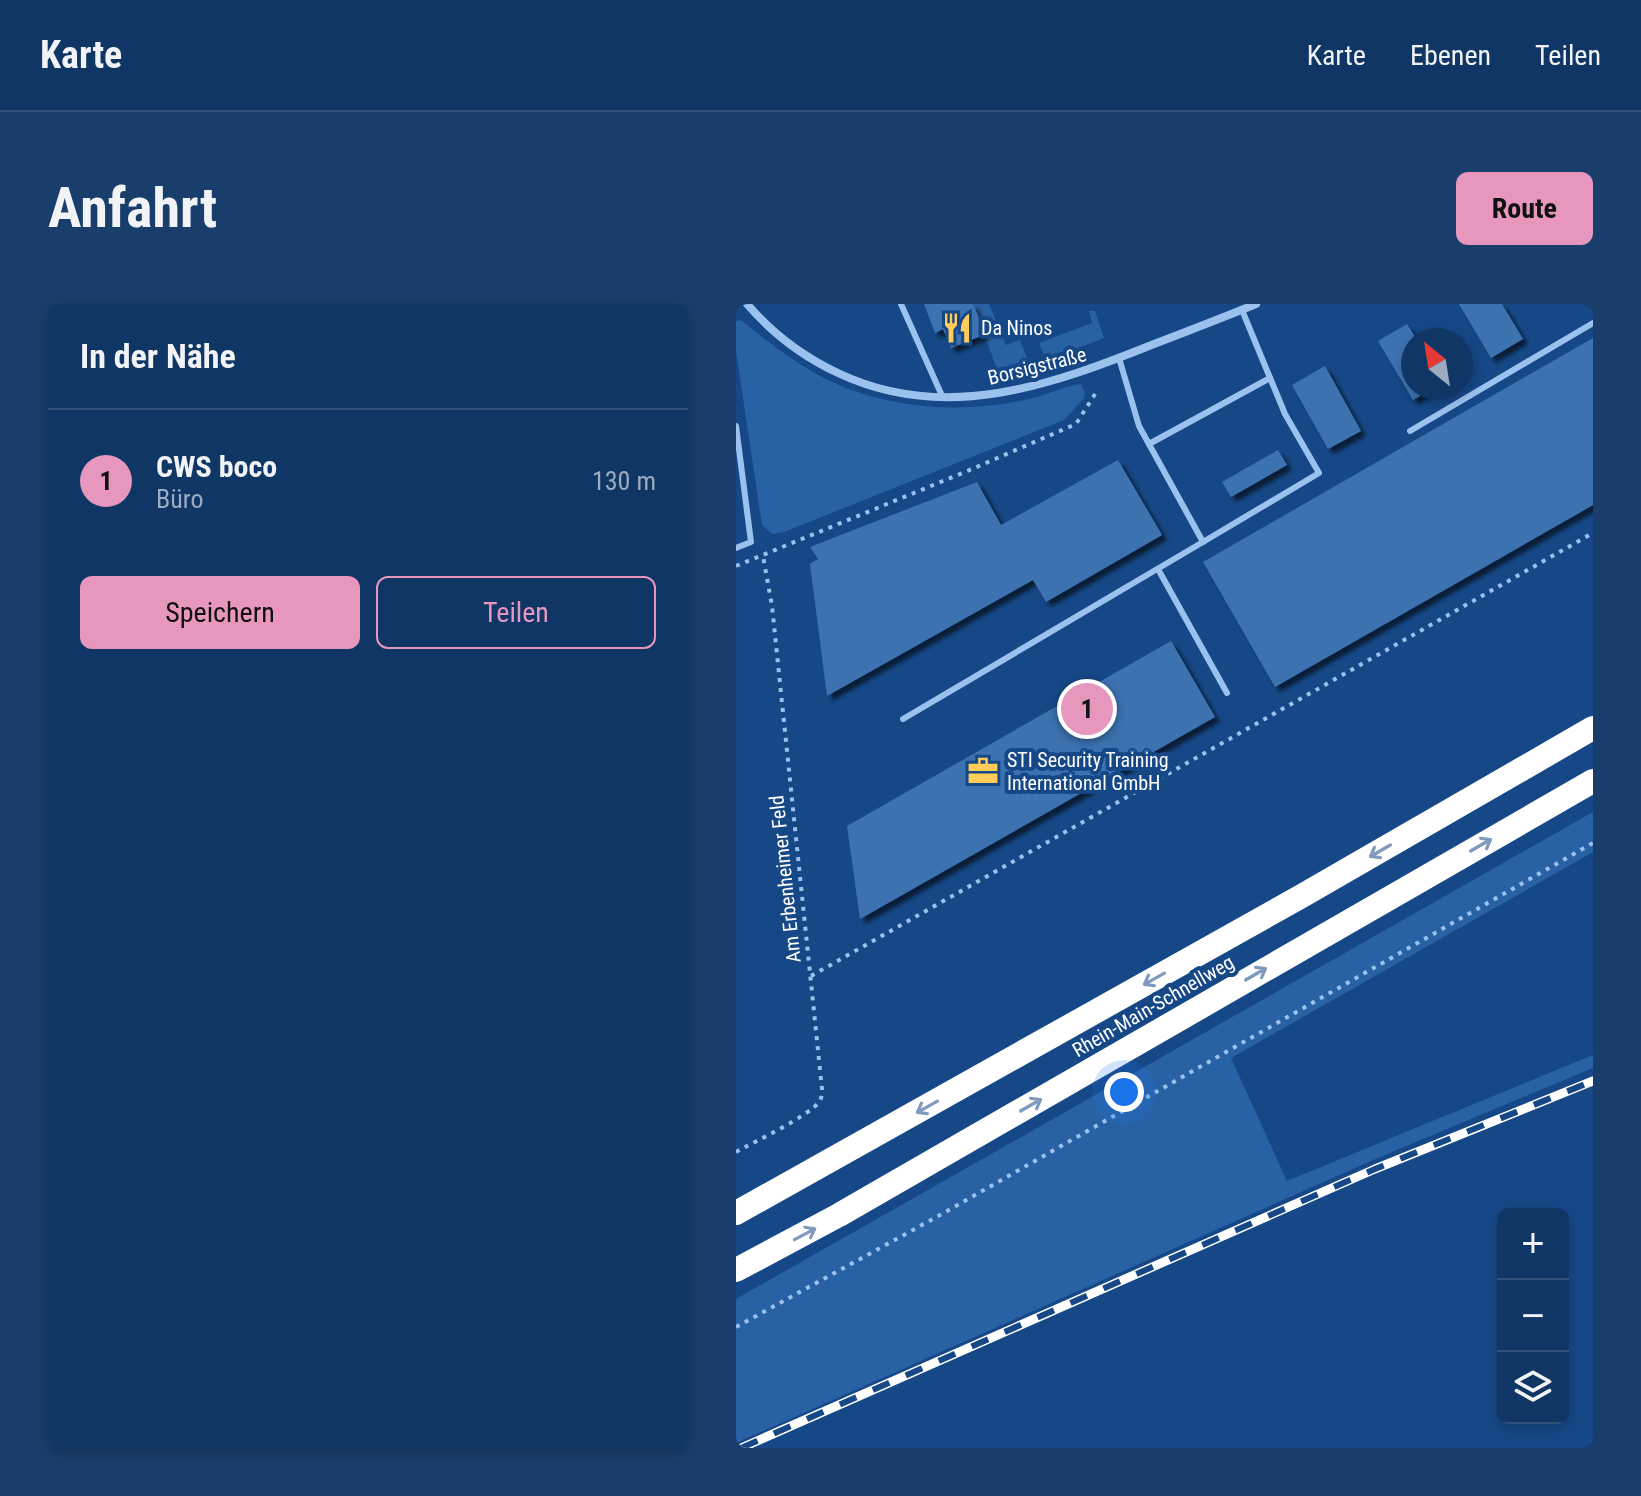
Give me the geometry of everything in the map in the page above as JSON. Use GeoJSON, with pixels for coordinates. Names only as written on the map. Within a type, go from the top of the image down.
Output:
{"type":"FeatureCollection","features":[{"type":"Feature","properties":{"kind":"highway"},"geometry":{"type":"LineString","coordinates":[[736,1213],[1300,897],[1593,728]]}},
{"type":"Feature","properties":{"kind":"highway","name":"Rhein-Main-Schnellweg"},"geometry":{"type":"LineString","coordinates":[[736,1270],[839,1215],[1593,781]]}},
{"type":"Feature","properties":{"kind":"street","name":"Borsigstraße"},"geometry":{"type":"LineString","coordinates":[[747,304],[780,337],[817,363],[853,380],[887,391],[943,398],[979,397],[1030,388],[1090,370],[1256,304]]}},
{"type":"Feature","properties":{"kind":"lane"},"geometry":{"type":"LineString","coordinates":[[901,304],[943,398]]}},
{"type":"Feature","properties":{"kind":"lane"},"geometry":{"type":"LineString","coordinates":[[903,719],[1319,473],[1285,414],[1242,310]]}},
{"type":"Feature","properties":{"kind":"lane"},"geometry":{"type":"LineString","coordinates":[[1410,431],[1593,323]]}},
{"type":"Feature","properties":{"kind":"lane"},"geometry":{"type":"LineString","coordinates":[[1119,358],[1139,426],[1203,542]]}},
{"type":"Feature","properties":{"kind":"lane"},"geometry":{"type":"LineString","coordinates":[[1149,444],[1270,378]]}},
{"type":"Feature","properties":{"kind":"lane"},"geometry":{"type":"LineString","coordinates":[[736,426],[738,465],[751,542],[736,548]]}},
{"type":"Feature","properties":{"kind":"lane"},"geometry":{"type":"LineString","coordinates":[[1158,569],[1227,693]]}},
{"type":"Feature","properties":{"kind":"path"},"geometry":{"type":"LineString","coordinates":[[736,566],[1076,424],[1097,391]]}},
{"type":"Feature","properties":{"kind":"path"},"geometry":{"type":"LineString","coordinates":[[811,976],[1593,533]]}},
{"type":"Feature","properties":{"kind":"path","name":"Am Erbenheimer Feld"},"geometry":{"type":"LineString","coordinates":[[736,1152],[802,1115],[817,1104],[822,1089],[772,606],[763,556]]}},
{"type":"Feature","properties":{"kind":"path"},"geometry":{"type":"LineString","coordinates":[[736,1327],[933,1219],[1593,843]]}},
{"type":"Feature","properties":{"kind":"shaded area"},"geometry":{"type":"Polygon","coordinates":[[[973,304],[989,304],[1006,345],[1020,340],[1029,363],[997,369],[973,304]]]}},
{"type":"Feature","properties":{"kind":"shaded area"},"geometry":{"type":"Polygon","coordinates":[[[1089,311],[1095,311],[1104,338],[1045,358],[1039,343],[1092,323],[1089,311]]]}},
{"type":"Feature","properties":{"kind":"shaded area"},"geometry":{"type":"Polygon","coordinates":[[[741,320],[811,371],[836,384],[891,401],[919,406],[977,407],[1033,398],[1081,384],[1084,398],[1064,420],[784,532],[772,534],[762,525],[736,351],[736,321],[741,320]]]}},
{"type":"Feature","properties":{"kind":"shaded area"},"geometry":{"type":"Polygon","coordinates":[[[1593,812],[1593,852],[1231,1058],[1287,1181],[1593,1055],[1593,1068],[1380,1157],[736,1443],[736,1299],[1593,812]]]}},
{"type":"Feature","properties":{"kind":"building"},"geometry":{"type":"Polygon","coordinates":[[[924,304],[973,304],[986,334],[951,348],[943,329],[935,333],[924,304]]]}},
{"type":"Feature","properties":{"kind":"building"},"geometry":{"type":"Polygon","coordinates":[[[1459,304],[1502,304],[1523,339],[1491,358],[1459,304]]]}},
{"type":"Feature","properties":{"kind":"building"},"geometry":{"type":"Polygon","coordinates":[[[1407,324],[1410,328],[1401,328],[1401,380],[1378,341],[1407,324]]]}},
{"type":"Feature","properties":{"kind":"building"},"geometry":{"type":"Polygon","coordinates":[[[1593,338],[1593,505],[1275,687],[1203,562],[1593,338]]]}},
{"type":"Feature","properties":{"kind":"building"},"geometry":{"type":"Polygon","coordinates":[[[1325,366],[1361,431],[1328,449],[1292,385],[1325,366]]]}},
{"type":"Feature","properties":{"kind":"building"},"geometry":{"type":"Polygon","coordinates":[[[1278,450],[1287,465],[1231,497],[1222,482],[1278,450]]]}},
{"type":"Feature","properties":{"kind":"building"},"geometry":{"type":"Polygon","coordinates":[[[1118,460],[1162,535],[1046,602],[1033,580],[827,696],[810,564],[818,559],[810,547],[977,482],[1001,525],[1118,460]]]}},
{"type":"Feature","properties":{"kind":"building"},"geometry":{"type":"Polygon","coordinates":[[[1171,641],[1215,717],[860,919],[847,826],[1171,641]]]}},
{"type":"Feature","properties":{"kind":"railway"},"geometry":{"type":"LineString","coordinates":[[741,1448],[1375,1169],[1593,1081]]}},
{"type":"Feature","properties":{"kind":"place","name":"Da Ninos"},"geometry":{"type":"Point","coordinates":[957,328]}},
{"type":"Feature","properties":{"kind":"place","name":"CWS boco"},"geometry":{"type":"Point","coordinates":[1087,709]}},
{"type":"Feature","properties":{"kind":"place","name":"STI Security Training International GmbH"},"geometry":{"type":"Point","coordinates":[983,771]}}]}
